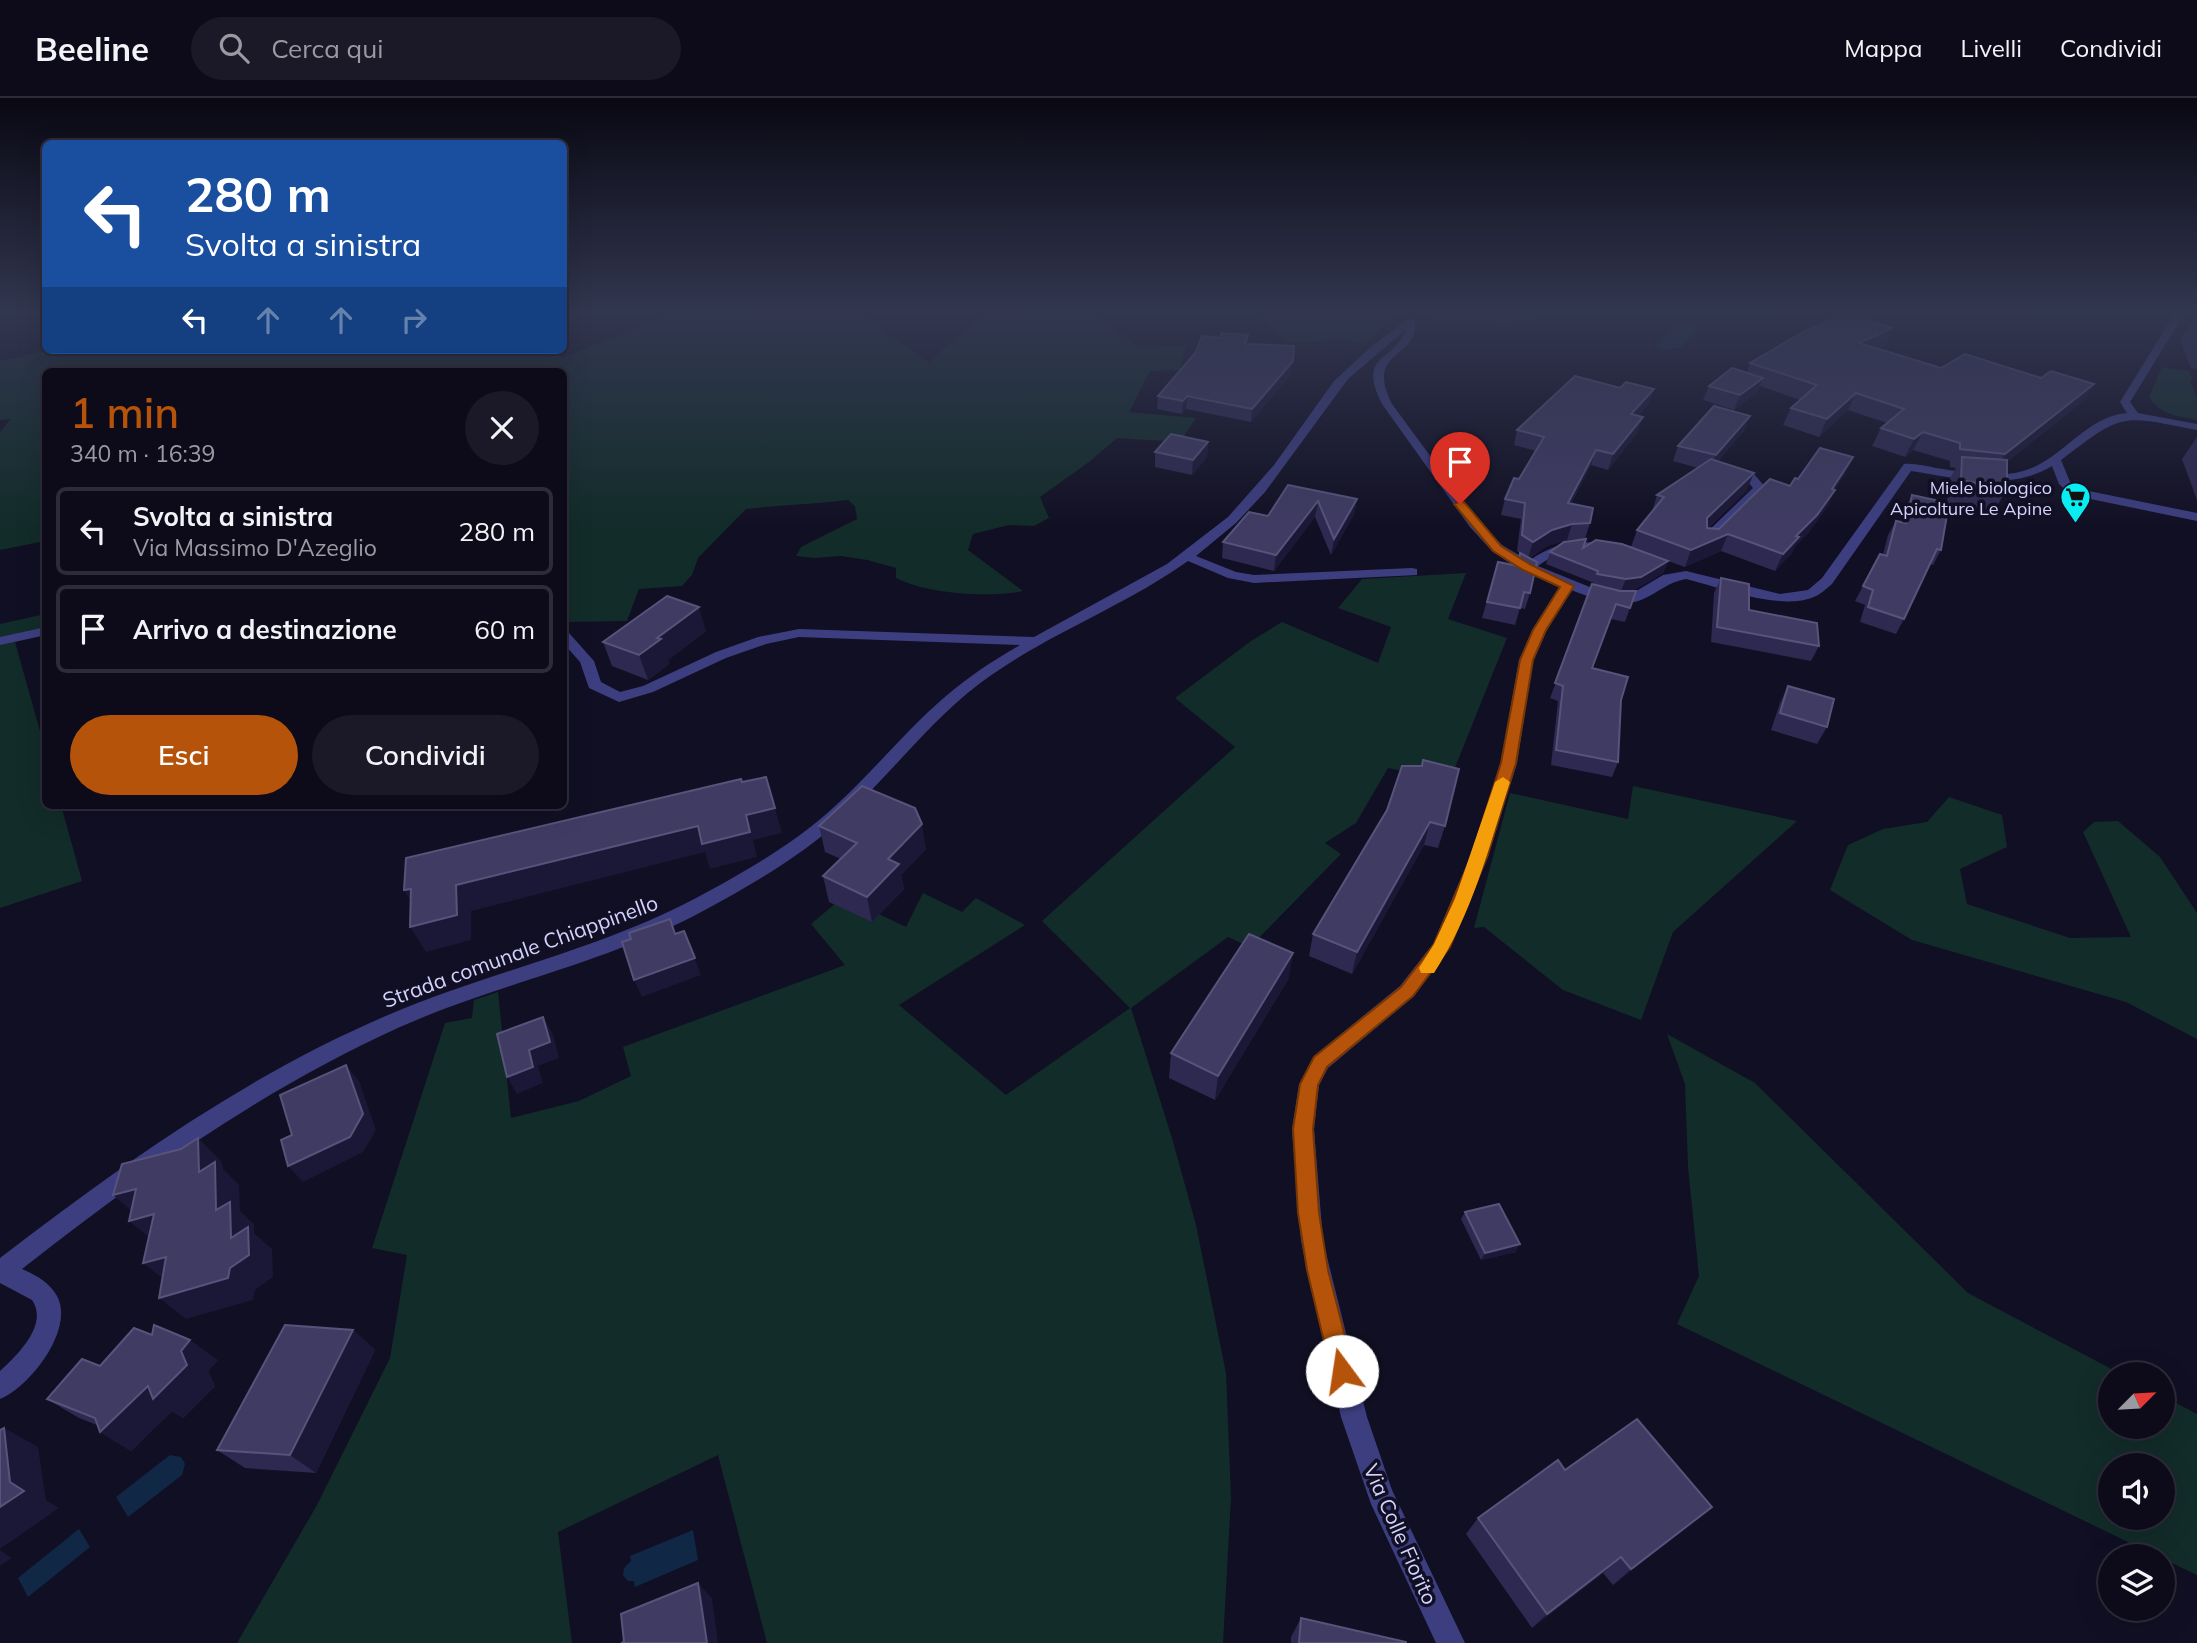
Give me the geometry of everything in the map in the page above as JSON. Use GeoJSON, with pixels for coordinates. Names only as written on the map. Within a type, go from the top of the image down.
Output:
{"type":"FeatureCollection","features":[{"type":"Feature","properties":{"kind":"street","name":"Strada comunale Chiappinello"},"geometry":{"type":"LineString","coordinates":[[1,1272],[127,1177],[231,1108],[330,1052],[442,1001],[659,926],[780,857],[846,808],[959,692],[1033,641],[1125,596],[1188,557],[1233,520],[1263,488],[1339,383]]}},
{"type":"Feature","properties":{"kind":"street"},"geometry":{"type":"LineString","coordinates":[[1375,383],[1379,392],[1482,534],[1497,548],[1527,568],[1567,586],[1606,598],[1623,599],[1641,594],[1668,579],[1686,575]]}},
{"type":"Feature","properties":{"kind":"street"},"geometry":{"type":"LineString","coordinates":[[2135,416],[2125,402],[2137,383]]}},
{"type":"Feature","properties":{"kind":"street"},"geometry":{"type":"LineString","coordinates":[[1660,563],[1686,575],[1780,598],[1808,595],[1827,581],[1908,467],[2008,477],[2028,473],[2055,459],[2096,427],[2114,419],[2135,416],[2197,427]]}},
{"type":"Feature","properties":{"kind":"street"},"geometry":{"type":"LineString","coordinates":[[2055,459],[2065,484],[2075,492],[2197,517]]}},
{"type":"Feature","properties":{"kind":"street"},"geometry":{"type":"LineString","coordinates":[[1707,540],[1760,488],[1750,477]]}},
{"type":"Feature","properties":{"kind":"street"},"geometry":{"type":"LineString","coordinates":[[1527,568],[1550,551],[1564,546],[1595,546],[1627,553]]}},
{"type":"Feature","properties":{"kind":"street"},"geometry":{"type":"LineString","coordinates":[[1188,557],[1233,575],[1254,579],[1412,572]]}},
{"type":"Feature","properties":{"kind":"street","name":"Via Colle Fiorito"},"geometry":{"type":"LineString","coordinates":[[1451,1643],[1380,1495],[1354,1418],[1312,1241],[1303,1129],[1309,1084],[1321,1062],[1407,992],[1441,947],[1476,867],[1509,763],[1526,660],[1540,630],[1567,586]]}},
{"type":"Feature","properties":{"kind":"street"},"geometry":{"type":"LineString","coordinates":[[0,641],[42,632]]}},
{"type":"Feature","properties":{"kind":"street"},"geometry":{"type":"LineString","coordinates":[[567,639],[587,661],[594,685],[619,697],[648,690],[721,655],[763,640],[799,634],[1033,641]]}},
{"type":"Feature","properties":{"kind":"street"},"geometry":{"type":"LineString","coordinates":[[0,1387],[23,1367],[35,1351],[50,1316],[46,1299],[41,1292],[1,1272]]}},
{"type":"Feature","properties":{"kind":"green space"},"geometry":{"type":"Polygon","coordinates":[[[0,383],[42,383],[42,542],[0,550],[0,432],[11,419],[0,420],[0,383]]]}},
{"type":"Feature","properties":{"kind":"green space"},"geometry":{"type":"Polygon","coordinates":[[[567,383],[1144,383],[1129,412],[1196,418],[1180,442],[1117,438],[1040,497],[1049,518],[1034,526],[1009,525],[973,534],[968,550],[1023,591],[976,594],[941,591],[896,578],[896,568],[867,560],[841,556],[796,556],[801,547],[857,519],[855,506],[848,500],[746,509],[698,558],[692,575],[682,586],[639,589],[627,621],[567,622],[567,383]]]}},
{"type":"Feature","properties":{"kind":"green space"},"geometry":{"type":"Polygon","coordinates":[[[2155,383],[2191,383],[2197,398],[2197,420],[2164,411],[2149,397],[2155,383]]]}},
{"type":"Feature","properties":{"kind":"green space"},"geometry":{"type":"Polygon","coordinates":[[[1466,573],[1448,619],[1507,638],[1450,780],[1388,768],[1356,823],[1325,843],[1341,854],[1250,947],[1228,937],[1131,1008],[1196,1225],[1226,1373],[1231,1497],[1223,1643],[767,1643],[718,1455],[558,1532],[572,1643],[237,1643],[317,1505],[390,1358],[407,1255],[372,1248],[445,1023],[472,1018],[474,1000],[498,992],[511,1118],[579,1101],[631,1076],[623,1047],[845,965],[811,924],[843,897],[906,927],[923,893],[962,912],[976,898],[1025,925],[899,1005],[1006,1095],[1130,1008],[1042,921],[1235,747],[1175,698],[1251,641],[1282,622],[1378,663],[1391,627],[1338,608],[1362,579],[1466,573]]]}},
{"type":"Feature","properties":{"kind":"green space"},"geometry":{"type":"Polygon","coordinates":[[[42,615],[42,636],[15,642],[42,738],[42,809],[62,809],[82,881],[0,908],[0,624],[42,615]]]}},
{"type":"Feature","properties":{"kind":"green space"},"geometry":{"type":"Polygon","coordinates":[[[1633,786],[1797,821],[1673,932],[1641,1020],[1563,990],[1484,927],[1474,928],[1510,793],[1628,819],[1633,786]]]}},
{"type":"Feature","properties":{"kind":"green space"},"geometry":{"type":"Polygon","coordinates":[[[1949,797],[2002,815],[2007,847],[1960,869],[1967,904],[2070,938],[2131,937],[2083,832],[2094,822],[2118,821],[2160,857],[2197,913],[2197,1039],[2126,1002],[1912,940],[1830,890],[1848,845],[1883,829],[1927,822],[1949,797]]]}},
{"type":"Feature","properties":{"kind":"green space"},"geometry":{"type":"Polygon","coordinates":[[[1667,1034],[1755,1083],[1968,1293],[2098,1362],[2098,1439],[2175,1439],[2175,1402],[2197,1414],[2197,1575],[2175,1565],[2175,1544],[2132,1544],[2103,1530],[2175,1530],[2175,1453],[2098,1453],[2098,1527],[1677,1324],[1699,1276],[1688,1167],[1685,1084],[1667,1034]]]}},
{"type":"Feature","properties":{"kind":"water"},"geometry":{"type":"Polygon","coordinates":[[[170,1455],[181,1457],[185,1464],[182,1475],[128,1517],[116,1497],[170,1455]]]}},
{"type":"Feature","properties":{"kind":"water"},"geometry":{"type":"Polygon","coordinates":[[[79,1529],[90,1547],[28,1597],[18,1578],[79,1529]]]}},
{"type":"Feature","properties":{"kind":"water"},"geometry":{"type":"Polygon","coordinates":[[[693,1530],[698,1560],[635,1587],[634,1581],[628,1581],[623,1575],[624,1568],[631,1561],[630,1556],[693,1530]]]}},
{"type":"Feature","properties":{"kind":"building"},"geometry":{"type":"Polygon","coordinates":[[[1169,383],[1274,383],[1252,409],[1187,396],[1183,401],[1158,396],[1169,383]]]}},
{"type":"Feature","properties":{"kind":"building"},"geometry":{"type":"Polygon","coordinates":[[[1567,383],[1602,383],[1620,388],[1625,383],[1630,383],[1654,389],[1631,414],[1643,417],[1613,454],[1596,450],[1568,503],[1593,508],[1590,523],[1572,524],[1552,530],[1533,542],[1522,535],[1525,503],[1505,499],[1514,478],[1519,479],[1544,437],[1517,430],[1567,383]]]}},
{"type":"Feature","properties":{"kind":"building"},"geometry":{"type":"Polygon","coordinates":[[[1713,383],[1756,383],[1740,395],[1709,386],[1713,383]]]}},
{"type":"Feature","properties":{"kind":"building"},"geometry":{"type":"Polygon","coordinates":[[[1811,383],[2094,384],[2005,454],[1960,449],[1960,443],[1923,432],[1914,439],[1881,428],[1904,409],[1856,393],[1827,419],[1791,408],[1817,385],[1811,383]]]}},
{"type":"Feature","properties":{"kind":"building"},"geometry":{"type":"Polygon","coordinates":[[[1714,406],[1750,416],[1716,455],[1678,446],[1714,406]]]}},
{"type":"Feature","properties":{"kind":"building"},"geometry":{"type":"Polygon","coordinates":[[[1171,434],[1208,442],[1193,460],[1155,452],[1171,434]]]}},
{"type":"Feature","properties":{"kind":"building"},"geometry":{"type":"Polygon","coordinates":[[[1820,448],[1853,457],[1832,489],[1835,490],[1817,515],[1783,554],[1728,534],[1691,550],[1637,530],[1664,497],[1657,495],[1711,459],[1754,473],[1707,518],[1707,528],[1719,529],[1770,479],[1790,486],[1820,448]]]}},
{"type":"Feature","properties":{"kind":"building"},"geometry":{"type":"Polygon","coordinates":[[[1962,457],[2007,460],[2007,489],[1961,480],[1962,457]]]}},
{"type":"Feature","properties":{"kind":"building"},"geometry":{"type":"Polygon","coordinates":[[[1288,485],[1357,499],[1334,539],[1318,501],[1276,555],[1223,542],[1249,512],[1268,516],[1288,485]]]}},
{"type":"Feature","properties":{"kind":"building"},"geometry":{"type":"Polygon","coordinates":[[[1912,495],[1949,503],[1941,550],[1937,549],[1904,619],[1868,607],[1873,590],[1863,586],[1880,554],[1887,556],[1896,521],[1906,523],[1912,495]]]}},
{"type":"Feature","properties":{"kind":"building"},"geometry":{"type":"Polygon","coordinates":[[[1586,539],[1583,548],[1596,540],[1622,544],[1668,561],[1641,577],[1626,579],[1597,574],[1598,571],[1550,552],[1564,542],[1586,539]]]}},
{"type":"Feature","properties":{"kind":"building"},"geometry":{"type":"Polygon","coordinates":[[[1520,553],[1537,562],[1530,593],[1524,592],[1520,608],[1487,602],[1498,562],[1518,566],[1520,553]]]}},
{"type":"Feature","properties":{"kind":"building"},"geometry":{"type":"Polygon","coordinates":[[[1721,578],[1749,584],[1749,610],[1817,623],[1819,646],[1717,627],[1721,578]]]}},
{"type":"Feature","properties":{"kind":"building"},"geometry":{"type":"Polygon","coordinates":[[[1592,584],[1620,591],[1636,591],[1630,608],[1616,604],[1592,668],[1628,677],[1621,700],[1618,762],[1556,750],[1563,686],[1555,683],[1592,584]]]}},
{"type":"Feature","properties":{"kind":"building"},"geometry":{"type":"Polygon","coordinates":[[[667,596],[699,607],[639,655],[603,642],[667,596]]]}},
{"type":"Feature","properties":{"kind":"building"},"geometry":{"type":"Polygon","coordinates":[[[1788,686],[1834,699],[1827,727],[1780,713],[1788,686]]]}},
{"type":"Feature","properties":{"kind":"building"},"geometry":{"type":"Polygon","coordinates":[[[1423,760],[1459,769],[1445,826],[1430,822],[1357,952],[1313,934],[1387,810],[1402,766],[1422,766],[1423,760]]]}},
{"type":"Feature","properties":{"kind":"building"},"geometry":{"type":"Polygon","coordinates":[[[766,777],[775,808],[746,815],[750,832],[702,844],[698,826],[456,885],[457,915],[410,927],[411,889],[404,890],[406,858],[741,779],[742,782],[766,777]]]}},
{"type":"Feature","properties":{"kind":"building"},"geometry":{"type":"Polygon","coordinates":[[[862,786],[915,808],[922,824],[888,859],[899,864],[867,897],[823,876],[857,843],[819,826],[862,786]]]}},
{"type":"Feature","properties":{"kind":"building"},"geometry":{"type":"Polygon","coordinates":[[[670,919],[675,934],[684,931],[695,958],[634,980],[622,942],[631,939],[629,933],[670,919]]]}},
{"type":"Feature","properties":{"kind":"building"},"geometry":{"type":"Polygon","coordinates":[[[1249,934],[1293,953],[1218,1076],[1171,1053],[1249,934]]]}},
{"type":"Feature","properties":{"kind":"building"},"geometry":{"type":"Polygon","coordinates":[[[543,1017],[550,1042],[529,1050],[533,1067],[507,1077],[497,1034],[543,1017]]]}},
{"type":"Feature","properties":{"kind":"building"},"geometry":{"type":"Polygon","coordinates":[[[346,1065],[363,1114],[350,1137],[288,1166],[281,1140],[292,1135],[280,1095],[346,1065]]]}},
{"type":"Feature","properties":{"kind":"building"},"geometry":{"type":"Polygon","coordinates":[[[198,1138],[199,1172],[215,1162],[216,1210],[230,1202],[231,1238],[248,1227],[249,1255],[230,1268],[228,1278],[159,1298],[166,1257],[143,1263],[154,1214],[129,1221],[136,1189],[113,1195],[122,1164],[181,1149],[198,1138]]]}},
{"type":"Feature","properties":{"kind":"building"},"geometry":{"type":"Polygon","coordinates":[[[1499,1204],[1520,1244],[1485,1253],[1465,1212],[1499,1204]]]}},
{"type":"Feature","properties":{"kind":"building"},"geometry":{"type":"Polygon","coordinates":[[[154,1325],[190,1340],[181,1351],[187,1365],[153,1399],[148,1386],[100,1432],[95,1418],[47,1399],[82,1359],[100,1366],[134,1328],[152,1335],[154,1325]]]}},
{"type":"Feature","properties":{"kind":"building"},"geometry":{"type":"Polygon","coordinates":[[[285,1325],[353,1330],[290,1455],[217,1450],[285,1325]]]}},
{"type":"Feature","properties":{"kind":"building"},"geometry":{"type":"Polygon","coordinates":[[[1637,1419],[1712,1507],[1631,1569],[1621,1557],[1547,1614],[1478,1518],[1558,1460],[1565,1470],[1637,1419]]]}},
{"type":"Feature","properties":{"kind":"building"},"geometry":{"type":"Polygon","coordinates":[[[4,1428],[10,1482],[24,1491],[0,1507],[0,1430],[4,1428]]]}},
{"type":"Feature","properties":{"kind":"building"},"geometry":{"type":"Polygon","coordinates":[[[698,1583],[707,1643],[621,1643],[624,1642],[621,1614],[698,1583]]]}},
{"type":"Feature","properties":{"kind":"building"},"geometry":{"type":"Polygon","coordinates":[[[1301,1618],[1406,1642],[1406,1643],[1299,1643],[1301,1618]]]}},
{"type":"Feature","properties":{"kind":"slow traffic"},"geometry":{"type":"LineString","coordinates":[[1428,968],[1463,899],[1503,782]]}},
{"type":"Feature","properties":{"kind":"place","name":"Miele biologico Apicolture Le Apine"},"geometry":{"type":"Point","coordinates":[2075,524]}},
{"type":"Feature","properties":{"kind":"route"},"geometry":{"type":"LineString","coordinates":[[1342,1371],[1318,1270],[1308,1213],[1303,1129],[1309,1084],[1321,1062],[1343,1041],[1407,992],[1441,947],[1479,857],[1509,763],[1526,660],[1540,630],[1567,586],[1510,558],[1482,534],[1460,504]]}}]}
